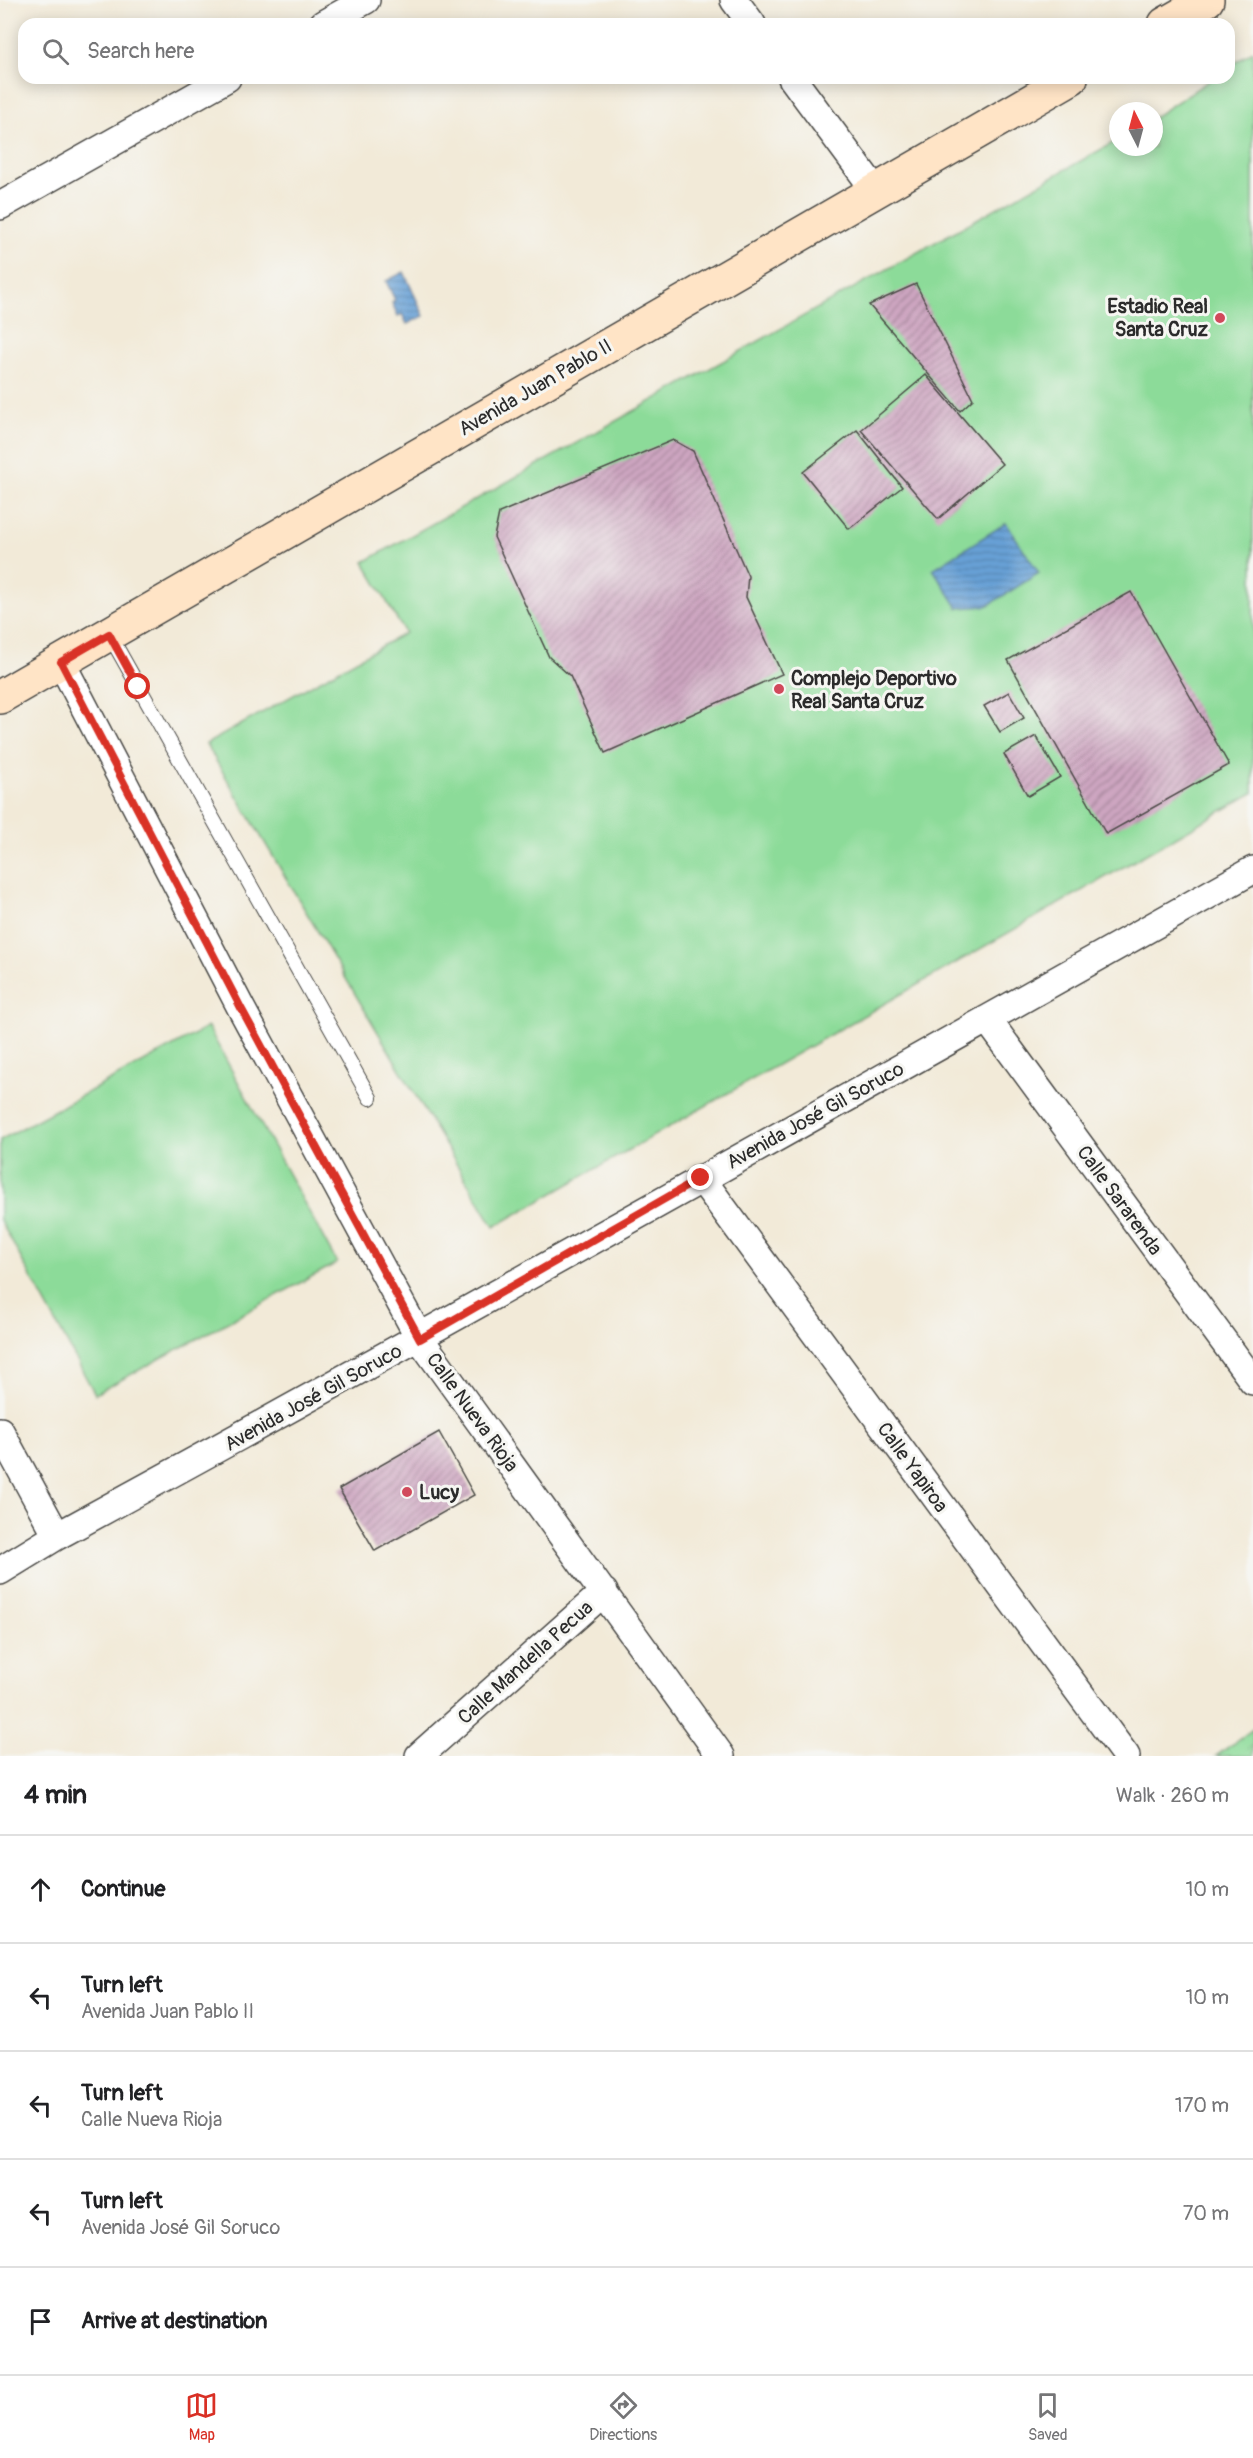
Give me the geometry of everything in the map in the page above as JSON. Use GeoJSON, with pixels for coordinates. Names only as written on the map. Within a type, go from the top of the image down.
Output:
{"type":"FeatureCollection","features":[{"type":"Feature","properties":{"kind":"street"},"geometry":{"type":"LineString","coordinates":[[334,18],[366,0]]}},
{"type":"Feature","properties":{"kind":"street"},"geometry":{"type":"LineString","coordinates":[[734,0],[748,18]]}},
{"type":"Feature","properties":{"kind":"street"},"geometry":{"type":"LineString","coordinates":[[1176,18],[1207,0]]}},
{"type":"Feature","properties":{"kind":"street"},"geometry":{"type":"LineString","coordinates":[[0,206],[216,84]]}},
{"type":"Feature","properties":{"kind":"street"},"geometry":{"type":"LineString","coordinates":[[796,84],[875,190]]}},
{"type":"Feature","properties":{"kind":"street","name":"Avenida Juan Pablo II"},"geometry":{"type":"LineString","coordinates":[[0,697],[1060,84]]}},
{"type":"Feature","properties":{"kind":"street","name":"Calle Nueva Rioja"},"geometry":{"type":"LineString","coordinates":[[61,662],[241,1008],[420,1339],[721,1756]]}},
{"type":"Feature","properties":{"kind":"street","name":"Avenida José Gil Soruco"},"geometry":{"type":"LineString","coordinates":[[0,1571],[57,1536],[420,1339],[701,1178],[1253,870]]}},
{"type":"Feature","properties":{"kind":"street","name":"Calle Sararenda"},"geometry":{"type":"LineString","coordinates":[[987,1019],[1253,1381]]}},
{"type":"Feature","properties":{"kind":"street","name":"Calle Yapiroa"},"geometry":{"type":"LineString","coordinates":[[701,1178],[1126,1756]]}},
{"type":"Feature","properties":{"kind":"street"},"geometry":{"type":"LineString","coordinates":[[0,1431],[57,1536]]}},
{"type":"Feature","properties":{"kind":"street","name":"Calle Mandella Pecua"},"geometry":{"type":"LineString","coordinates":[[419,1756],[604,1592]]}},
{"type":"Feature","properties":{"kind":"lane"},"geometry":{"type":"LineString","coordinates":[[109,634],[370,1098]]}},
{"type":"Feature","properties":{"kind":"green space","name":"Complejo Deportivo Real Santa Cruz"},"geometry":{"type":"Polygon","coordinates":[[[1253,51],[1253,793],[494,1227],[206,744],[405,633],[364,562],[1109,145],[1109,156],[1163,156],[1163,111],[1204,84],[1235,84],[1235,63],[1253,51]]]}},
{"type":"Feature","properties":{"kind":"green space"},"geometry":{"type":"Polygon","coordinates":[[[208,1027],[337,1263],[95,1394],[0,1220],[0,1140],[208,1027]]]}},
{"type":"Feature","properties":{"kind":"green space"},"geometry":{"type":"Polygon","coordinates":[[[1253,1729],[1253,1756],[1216,1756],[1253,1729]]]}},
{"type":"Feature","properties":{"kind":"water"},"geometry":{"type":"Polygon","coordinates":[[[404,272],[424,316],[407,324],[402,314],[398,316],[392,303],[395,300],[386,281],[404,272]]]}},
{"type":"Feature","properties":{"kind":"water"},"geometry":{"type":"Polygon","coordinates":[[[1006,523],[1039,573],[987,606],[958,608],[933,569],[1006,523]]]}},
{"type":"Feature","properties":{"kind":"building"},"geometry":{"type":"Polygon","coordinates":[[[916,284],[973,399],[960,411],[869,305],[916,284]]]}},
{"type":"Feature","properties":{"kind":"building"},"geometry":{"type":"Polygon","coordinates":[[[926,375],[1002,464],[938,519],[861,430],[926,375]]]}},
{"type":"Feature","properties":{"kind":"building"},"geometry":{"type":"Polygon","coordinates":[[[857,430],[902,487],[849,529],[803,472],[857,430]]]}},
{"type":"Feature","properties":{"kind":"building"},"geometry":{"type":"Polygon","coordinates":[[[673,440],[693,451],[748,576],[746,597],[782,674],[605,753],[570,676],[549,657],[494,537],[499,513],[673,440]]]}},
{"type":"Feature","properties":{"kind":"building"},"geometry":{"type":"Polygon","coordinates":[[[1131,592],[1229,765],[1106,834],[1008,660],[1131,592]]]}},
{"type":"Feature","properties":{"kind":"building"},"geometry":{"type":"Polygon","coordinates":[[[1009,692],[1024,718],[1000,732],[984,706],[1009,692]]]}},
{"type":"Feature","properties":{"kind":"building"},"geometry":{"type":"Polygon","coordinates":[[[1036,736],[1060,777],[1028,796],[1004,754],[1036,736]]]}},
{"type":"Feature","properties":{"kind":"building","name":"Lucy"},"geometry":{"type":"Polygon","coordinates":[[[439,1432],[474,1495],[375,1551],[339,1489],[439,1432]]]}},
{"type":"Feature","properties":{"kind":"place","name":"Estadio Real Santa Cruz"},"geometry":{"type":"Point","coordinates":[1220,318]}},
{"type":"Feature","properties":{"kind":"place","name":"Complejo Deportivo Real Santa Cruz"},"geometry":{"type":"Point","coordinates":[779,689]}},
{"type":"Feature","properties":{"kind":"place","name":"Lucy"},"geometry":{"type":"Point","coordinates":[407,1492]}},
{"type":"Feature","properties":{"kind":"route"},"geometry":{"type":"LineString","coordinates":[[138,687],[109,634],[61,662],[241,1008],[420,1339],[701,1178]]}}]}
